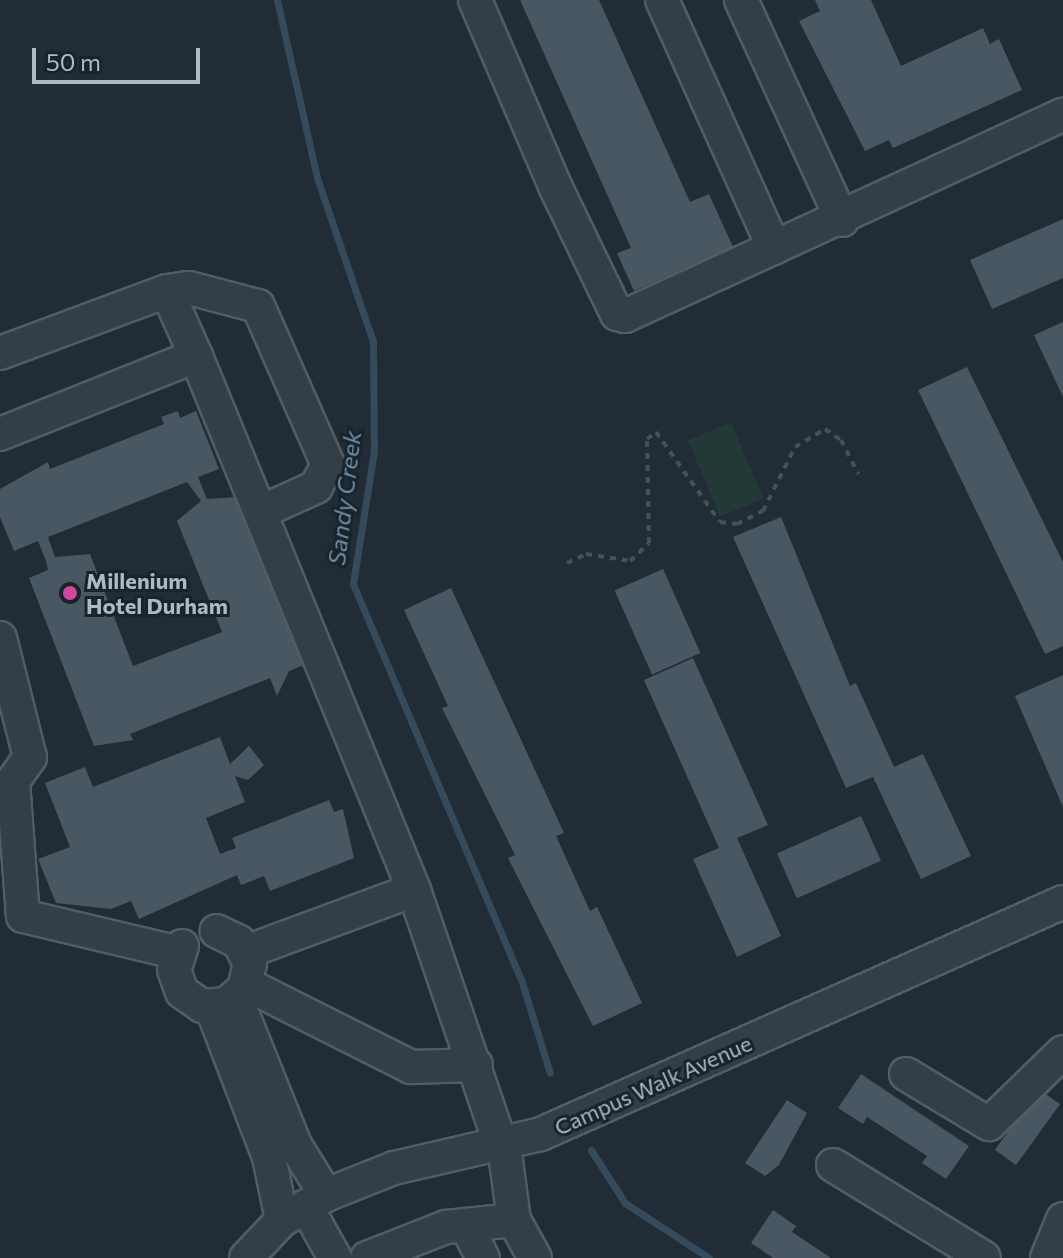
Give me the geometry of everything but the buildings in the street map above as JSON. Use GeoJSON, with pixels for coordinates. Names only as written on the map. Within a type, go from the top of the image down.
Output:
{"type":"FeatureCollection","features":[{"type":"Feature","properties":{"kind":"street"},"geometry":{"type":"LineString","coordinates":[[475,0],[617,314],[842,220],[1063,115]]}},
{"type":"Feature","properties":{"kind":"street"},"geometry":{"type":"LineString","coordinates":[[662,0],[774,248]]}},
{"type":"Feature","properties":{"kind":"street"},"geometry":{"type":"LineString","coordinates":[[741,0],[842,220]]}},
{"type":"Feature","properties":{"kind":"street"},"geometry":{"type":"LineString","coordinates":[[0,353],[167,291],[189,288],[258,306],[328,465],[316,487],[261,512]]}},
{"type":"Feature","properties":{"kind":"street"},"geometry":{"type":"LineString","coordinates":[[167,291],[261,512],[414,890],[476,1065],[500,1144],[514,1220],[535,1258]]}},
{"type":"Feature","properties":{"kind":"street"},"geometry":{"type":"LineString","coordinates":[[0,434],[196,356]]}},
{"type":"Feature","properties":{"kind":"street"},"geometry":{"type":"LineString","coordinates":[[0,638],[30,757],[13,781],[23,916],[180,950],[174,970],[182,992],[231,996],[411,1067],[476,1065]]}},
{"type":"Feature","properties":{"kind":"street"},"geometry":{"type":"LineString","coordinates":[[246,952],[414,890]]}},
{"type":"Feature","properties":{"kind":"street","name":"Campus Walk Avenue"},"geometry":{"type":"LineString","coordinates":[[246,1258],[305,1207],[394,1168],[500,1144],[596,1112],[1063,902]]}},
{"type":"Feature","properties":{"kind":"street"},"geometry":{"type":"LineString","coordinates":[[216,931],[246,952]]}},
{"type":"Feature","properties":{"kind":"street"},"geometry":{"type":"LineString","coordinates":[[246,952],[231,996],[269,1157],[305,1207],[335,1258]]}},
{"type":"Feature","properties":{"kind":"street"},"geometry":{"type":"LineString","coordinates":[[231,996],[295,1145],[305,1207]]}},
{"type":"Feature","properties":{"kind":"street"},"geometry":{"type":"LineString","coordinates":[[906,1074],[989,1124],[1063,1052]]}},
{"type":"Feature","properties":{"kind":"street"},"geometry":{"type":"LineString","coordinates":[[833,1165],[984,1258]]}},
{"type":"Feature","properties":{"kind":"street"},"geometry":{"type":"LineString","coordinates":[[1047,1258],[1063,1219]]}},
{"type":"Feature","properties":{"kind":"street"},"geometry":{"type":"LineString","coordinates":[[367,1258],[467,1227],[514,1220]]}},
{"type":"Feature","properties":{"kind":"street"},"geometry":{"type":"LineString","coordinates":[[467,1227],[483,1258]]}},
{"type":"Feature","properties":{"kind":"path"},"geometry":{"type":"LineString","coordinates":[[567,563],[586,554],[630,561],[649,543],[647,439],[656,432],[720,522],[737,524],[763,511],[795,447],[825,429],[841,440],[858,474]]}},
{"type":"Feature","properties":{"kind":"green space"},"geometry":{"type":"Polygon","coordinates":[[[731,422],[763,498],[720,517],[688,440],[731,422]]]}},
{"type":"Feature","properties":{"kind":"waterway","name":"Sandy Creek"},"geometry":{"type":"LineString","coordinates":[[277,0],[317,178],[373,342],[374,451],[353,584],[521,979],[550,1073]]}},
{"type":"Feature","properties":{"kind":"waterway","name":"Sandy Creek"},"geometry":{"type":"LineString","coordinates":[[591,1150],[625,1203],[709,1258]]}},
{"type":"Feature","properties":{"kind":"place","name":"Millenium Hotel Durham"},"geometry":{"type":"Point","coordinates":[70,593]}}]}
